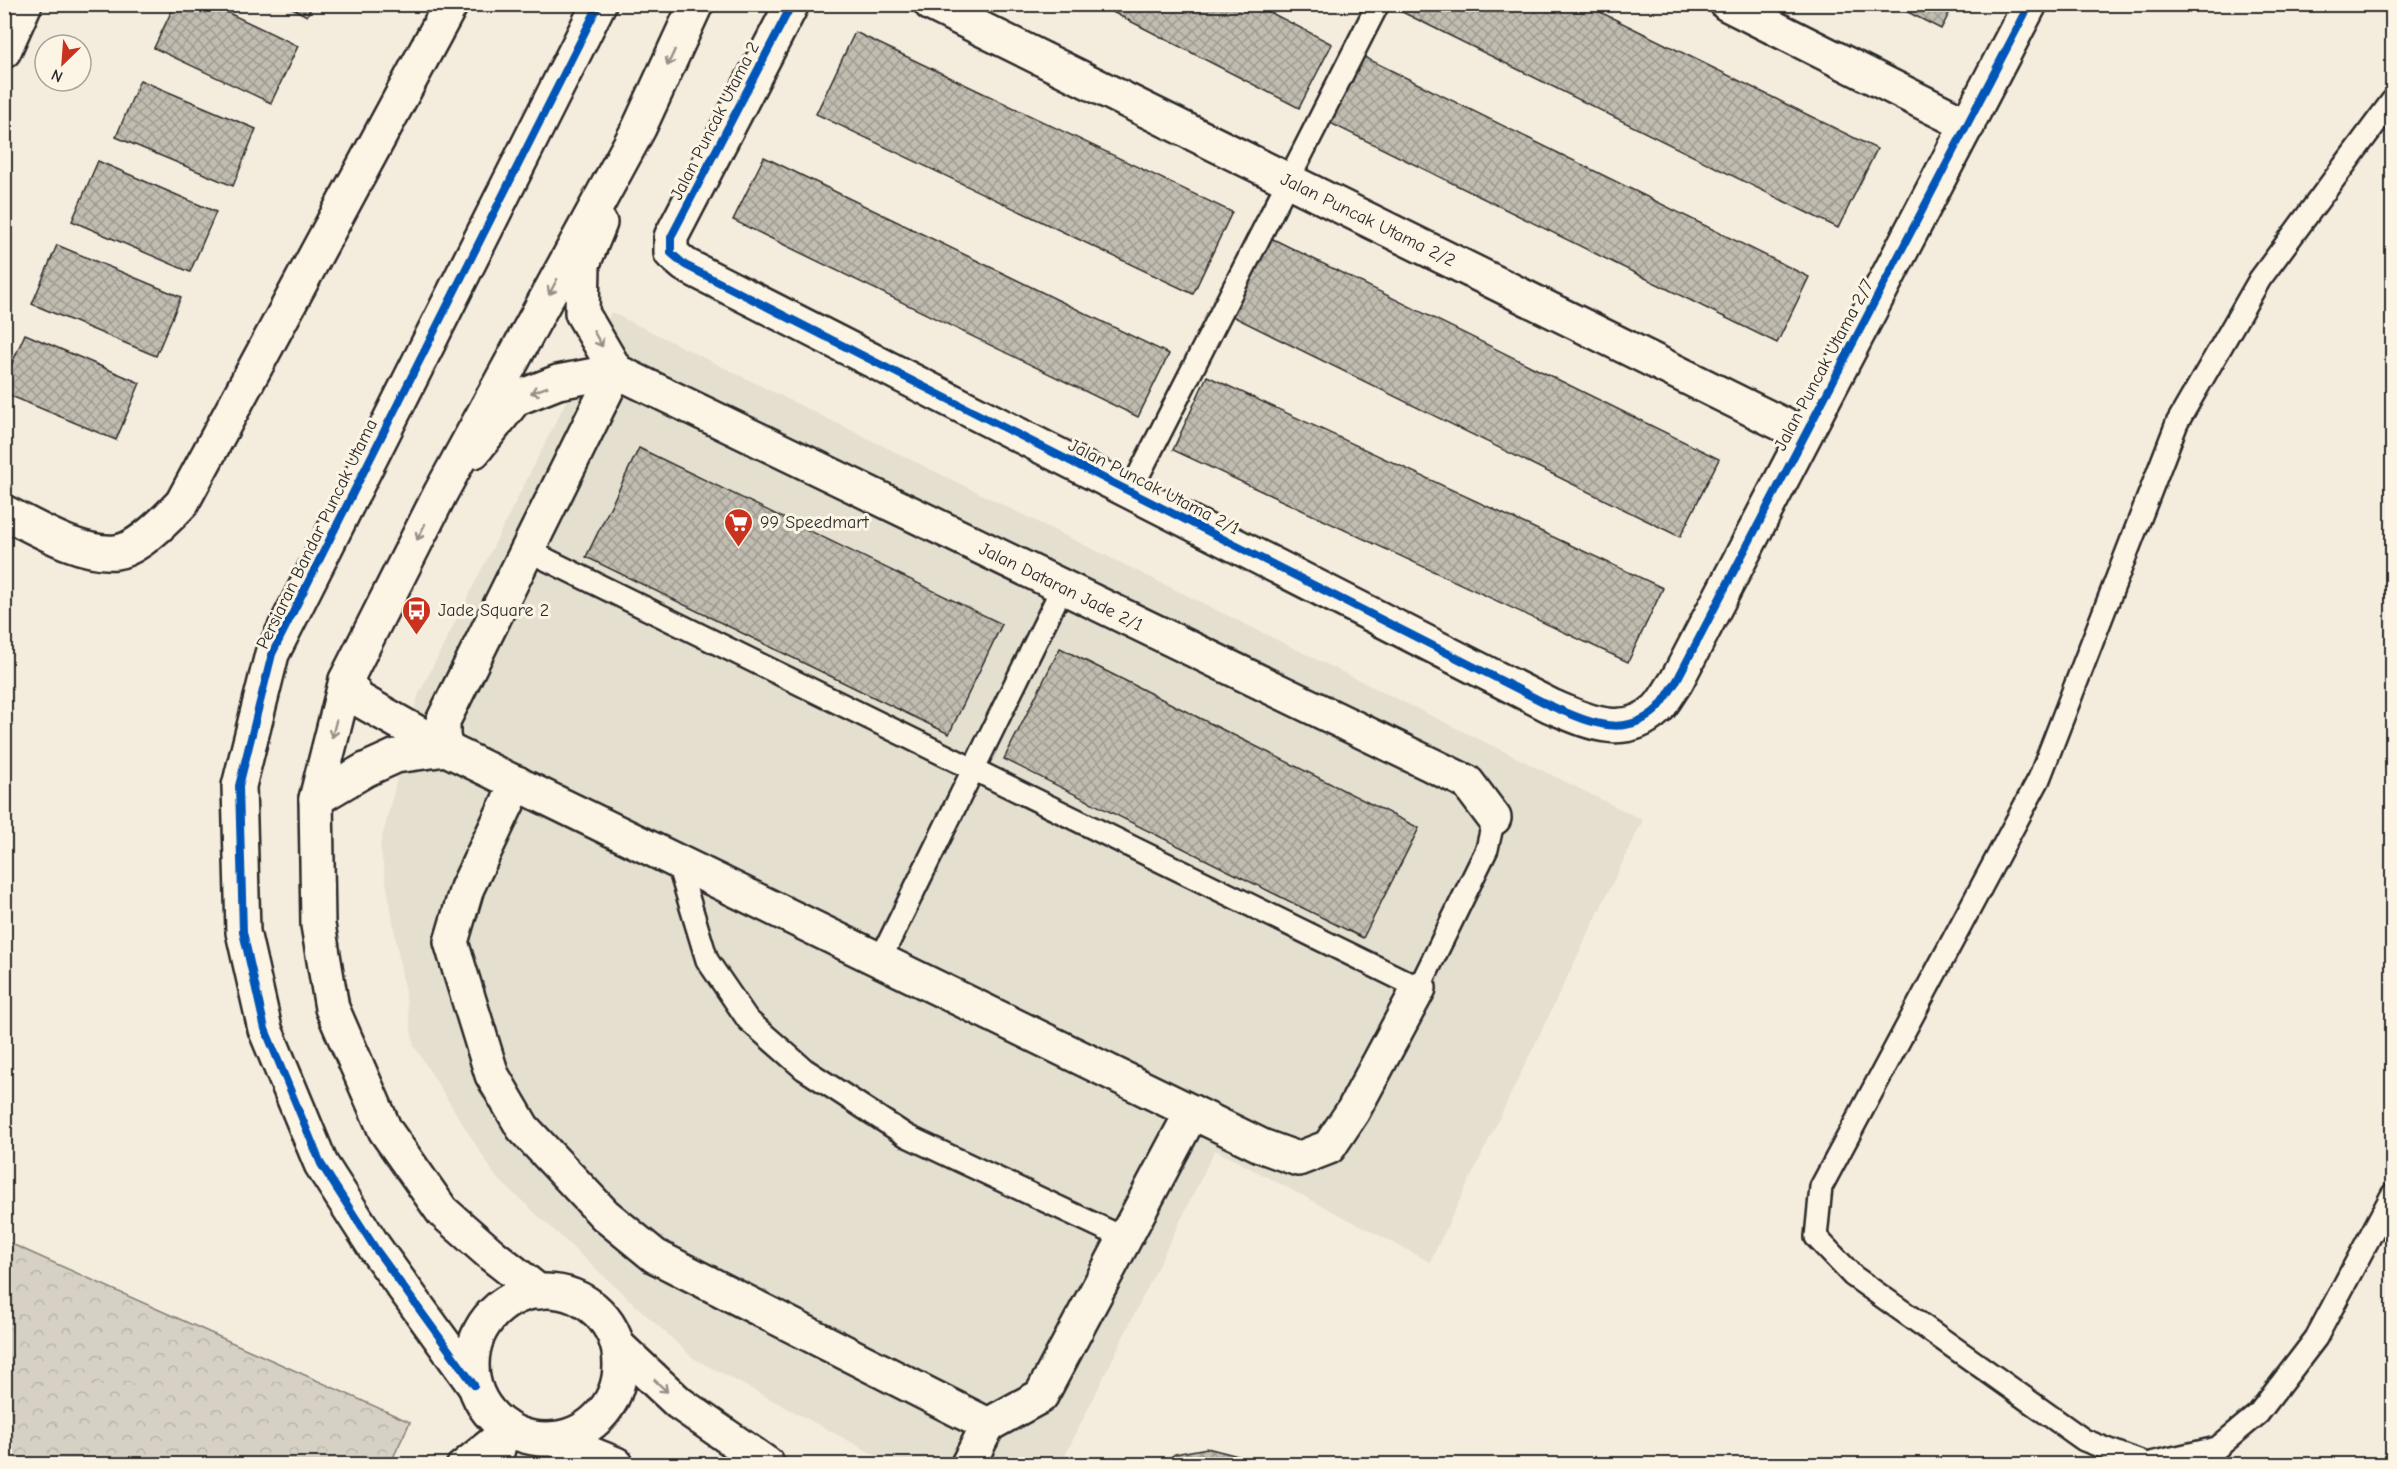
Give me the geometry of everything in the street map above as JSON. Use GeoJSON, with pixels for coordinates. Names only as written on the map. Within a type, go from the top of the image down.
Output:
{"type":"FeatureCollection","features":[{"type":"Feature","properties":{"kind":"street"},"geometry":{"type":"LineString","coordinates":[[4,51],[25,4]]}},
{"type":"Feature","properties":{"kind":"street"},"geometry":{"type":"LineString","coordinates":[[4,512],[78,547],[118,552],[152,534],[182,503],[452,4]]}},
{"type":"Feature","properties":{"kind":"street","name":"Persiaran Bandar Puncak Utama"},"geometry":{"type":"LineString","coordinates":[[474,1385],[375,1248],[321,1164],[265,1029],[243,932],[239,786],[272,654],[599,4]]}},
{"type":"Feature","properties":{"kind":"street"},"geometry":{"type":"LineString","coordinates":[[616,370],[582,313],[583,264],[639,128],[696,4]]}},
{"type":"Feature","properties":{"kind":"street","name":"Jalan Puncak Utama 2"},"geometry":{"type":"LineString","coordinates":[[671,253],[671,237],[792,4]]}},
{"type":"Feature","properties":{"kind":"street","name":"Jalan Puncak Utama 2/2"},"geometry":{"type":"LineString","coordinates":[[931,4],[1804,435]]}},
{"type":"Feature","properties":{"kind":"street"},"geometry":{"type":"LineString","coordinates":[[1727,4],[1968,125]]}},
{"type":"Feature","properties":{"kind":"street","name":"Jalan Puncak Utama 2/7"},"geometry":{"type":"LineString","coordinates":[[1631,726],[1657,709],[1676,682],[2030,4]]}},
{"type":"Feature","properties":{"kind":"street"},"geometry":{"type":"LineString","coordinates":[[539,1292],[492,1256],[441,1211],[385,1130],[332,1008],[318,925],[316,799],[346,680],[440,494],[639,128]]}},
{"type":"Feature","properties":{"kind":"street","name":"Jalan Puncak Utama 2/1"},"geometry":{"type":"LineString","coordinates":[[671,253],[686,265],[1551,706],[1594,724],[1631,726]]}},
{"type":"Feature","properties":{"kind":"street"},"geometry":{"type":"LineString","coordinates":[[440,494],[515,399],[558,382],[616,370]]}},
{"type":"Feature","properties":{"kind":"street"},"geometry":{"type":"LineString","coordinates":[[446,749],[443,721],[616,370]]}},
{"type":"Feature","properties":{"kind":"street","name":"Jalan Dataran Jade 2/1"},"geometry":{"type":"LineString","coordinates":[[616,370],[1062,588],[1467,782],[1494,818]]}},
{"type":"Feature","properties":{"kind":"street"},"geometry":{"type":"LineString","coordinates":[[346,680],[358,699],[446,749],[1191,1112],[1262,1146],[1298,1159],[1329,1147],[1353,1111],[1419,988]]}},
{"type":"Feature","properties":{"kind":"street"},"geometry":{"type":"LineString","coordinates":[[316,799],[365,770],[396,756],[446,749]]}},
{"type":"Feature","properties":{"kind":"street"},"geometry":{"type":"LineString","coordinates":[[517,783],[467,888],[451,942],[492,1075],[524,1128],[605,1215],[655,1257],[988,1425]]}},
{"type":"Feature","properties":{"kind":"street"},"geometry":{"type":"LineString","coordinates":[[969,1464],[988,1425],[1041,1396],[1191,1112]]}},
{"type":"Feature","properties":{"kind":"street"},"geometry":{"type":"LineString","coordinates":[[554,1439],[578,1433],[600,1417],[614,1396],[620,1371],[618,1346],[607,1323],[588,1304],[565,1293],[539,1292],[514,1299],[493,1313],[479,1334],[472,1359],[474,1385],[486,1408],[504,1426],[528,1437],[554,1439],[616,1464]]}},
{"type":"Feature","properties":{"kind":"street"},"geometry":{"type":"LineString","coordinates":[[618,1346],[679,1403],[767,1464]]}},
{"type":"Feature","properties":{"kind":"street"},"geometry":{"type":"LineString","coordinates":[[494,1464],[504,1426]]}},
{"type":"Feature","properties":{"kind":"lane"},"geometry":{"type":"LineString","coordinates":[[1130,492],[1378,4]]}},
{"type":"Feature","properties":{"kind":"lane"},"geometry":{"type":"LineString","coordinates":[[2392,101],[2260,279],[2177,423],[2039,779],[1821,1187],[1816,1237],[1853,1276],[2084,1440],[2146,1464],[2217,1448],[2258,1414],[2316,1338],[2392,1195]]}},
{"type":"Feature","properties":{"kind":"lane"},"geometry":{"type":"LineString","coordinates":[[527,550],[1419,988],[1487,849],[1494,818]]}},
{"type":"Feature","properties":{"kind":"lane"},"geometry":{"type":"LineString","coordinates":[[880,960],[1062,588]]}},
{"type":"Feature","properties":{"kind":"lane"},"geometry":{"type":"LineString","coordinates":[[677,861],[707,960],[748,1020],[804,1070],[907,1136],[1125,1238]]}},
{"type":"Feature","properties":{"kind":"lane"},"geometry":{"type":"LineString","coordinates":[[458,1464],[504,1426]]}},
{"type":"Feature","properties":{"kind":"shaded area"},"geometry":{"type":"Polygon","coordinates":[[[611,312],[1643,820],[1430,1262],[1215,1150],[1061,1464],[892,1464],[693,1358],[496,1177],[414,1046],[380,846],[418,696],[611,312]]]}},
{"type":"Feature","properties":{"kind":"green space"},"geometry":{"type":"Polygon","coordinates":[[[5,1241],[410,1422],[390,1464],[5,1464],[5,1241]]]}},
{"type":"Feature","properties":{"kind":"building"},"geometry":{"type":"Polygon","coordinates":[[[175,4],[210,4],[298,46],[271,103],[154,48],[175,4]]]}},
{"type":"Feature","properties":{"kind":"building"},"geometry":{"type":"Polygon","coordinates":[[[284,4],[313,4],[307,16],[284,4]]]}},
{"type":"Feature","properties":{"kind":"building"},"geometry":{"type":"Polygon","coordinates":[[[1097,4],[1254,4],[1332,44],[1299,108],[1097,4]]]}},
{"type":"Feature","properties":{"kind":"building"},"geometry":{"type":"Polygon","coordinates":[[[1386,4],[1584,4],[1877,149],[1838,228],[1386,4]]]}},
{"type":"Feature","properties":{"kind":"building"},"geometry":{"type":"Polygon","coordinates":[[[1892,4],[1954,4],[1941,29],[1892,4]]]}},
{"type":"Feature","properties":{"kind":"building"},"geometry":{"type":"Polygon","coordinates":[[[855,32],[1232,212],[1193,294],[816,114],[855,32]]]}},
{"type":"Feature","properties":{"kind":"building"},"geometry":{"type":"Polygon","coordinates":[[[1360,55],[1809,277],[1777,343],[1328,122],[1360,55]]]}},
{"type":"Feature","properties":{"kind":"building"},"geometry":{"type":"Polygon","coordinates":[[[140,80],[256,129],[233,186],[116,137],[140,80]]]}},
{"type":"Feature","properties":{"kind":"building"},"geometry":{"type":"Polygon","coordinates":[[[764,157],[1169,354],[1138,417],[733,220],[764,157]]]}},
{"type":"Feature","properties":{"kind":"building"},"geometry":{"type":"Polygon","coordinates":[[[98,161],[216,212],[190,272],[72,221],[98,161]]]}},
{"type":"Feature","properties":{"kind":"building"},"geometry":{"type":"Polygon","coordinates":[[[1271,238],[1719,459],[1680,537],[1232,316],[1271,238]]]}},
{"type":"Feature","properties":{"kind":"building"},"geometry":{"type":"Polygon","coordinates":[[[57,245],[181,297],[156,356],[32,304],[57,245]]]}},
{"type":"Feature","properties":{"kind":"building"},"geometry":{"type":"Polygon","coordinates":[[[25,334],[140,383],[116,440],[4,393],[4,381],[25,334]]]}},
{"type":"Feature","properties":{"kind":"building"},"geometry":{"type":"Polygon","coordinates":[[[1207,376],[1663,588],[1628,662],[1173,450],[1207,376]]]}},
{"type":"Feature","properties":{"kind":"building"},"geometry":{"type":"Polygon","coordinates":[[[639,448],[1002,624],[949,734],[586,557],[639,448]]]}},
{"type":"Feature","properties":{"kind":"building"},"geometry":{"type":"Polygon","coordinates":[[[1060,648],[1419,828],[1363,938],[1004,759],[1060,648]]]}},
{"type":"Feature","properties":{"kind":"building"},"geometry":{"type":"Polygon","coordinates":[[[1207,1448],[1238,1456],[1247,1464],[1161,1464],[1175,1454],[1207,1448]]]}},
{"type":"Feature","properties":{"kind":"cycle path"},"geometry":{"type":"LineString","coordinates":[[474,1385],[375,1248],[321,1164],[265,1029],[243,932],[239,786],[272,654],[599,4]]}},
{"type":"Feature","properties":{"kind":"cycle path"},"geometry":{"type":"LineString","coordinates":[[792,4],[671,237],[671,253],[685,265],[1551,706],[1592,722],[1618,726],[1632,724],[1657,709],[1676,682],[2030,4]]}},
{"type":"Feature","properties":{"kind":"place","name":"99 Speedmart"},"geometry":{"type":"Point","coordinates":[739,548]}},
{"type":"Feature","properties":{"kind":"place","name":"Jade Square 2"},"geometry":{"type":"Point","coordinates":[417,636]}}]}
